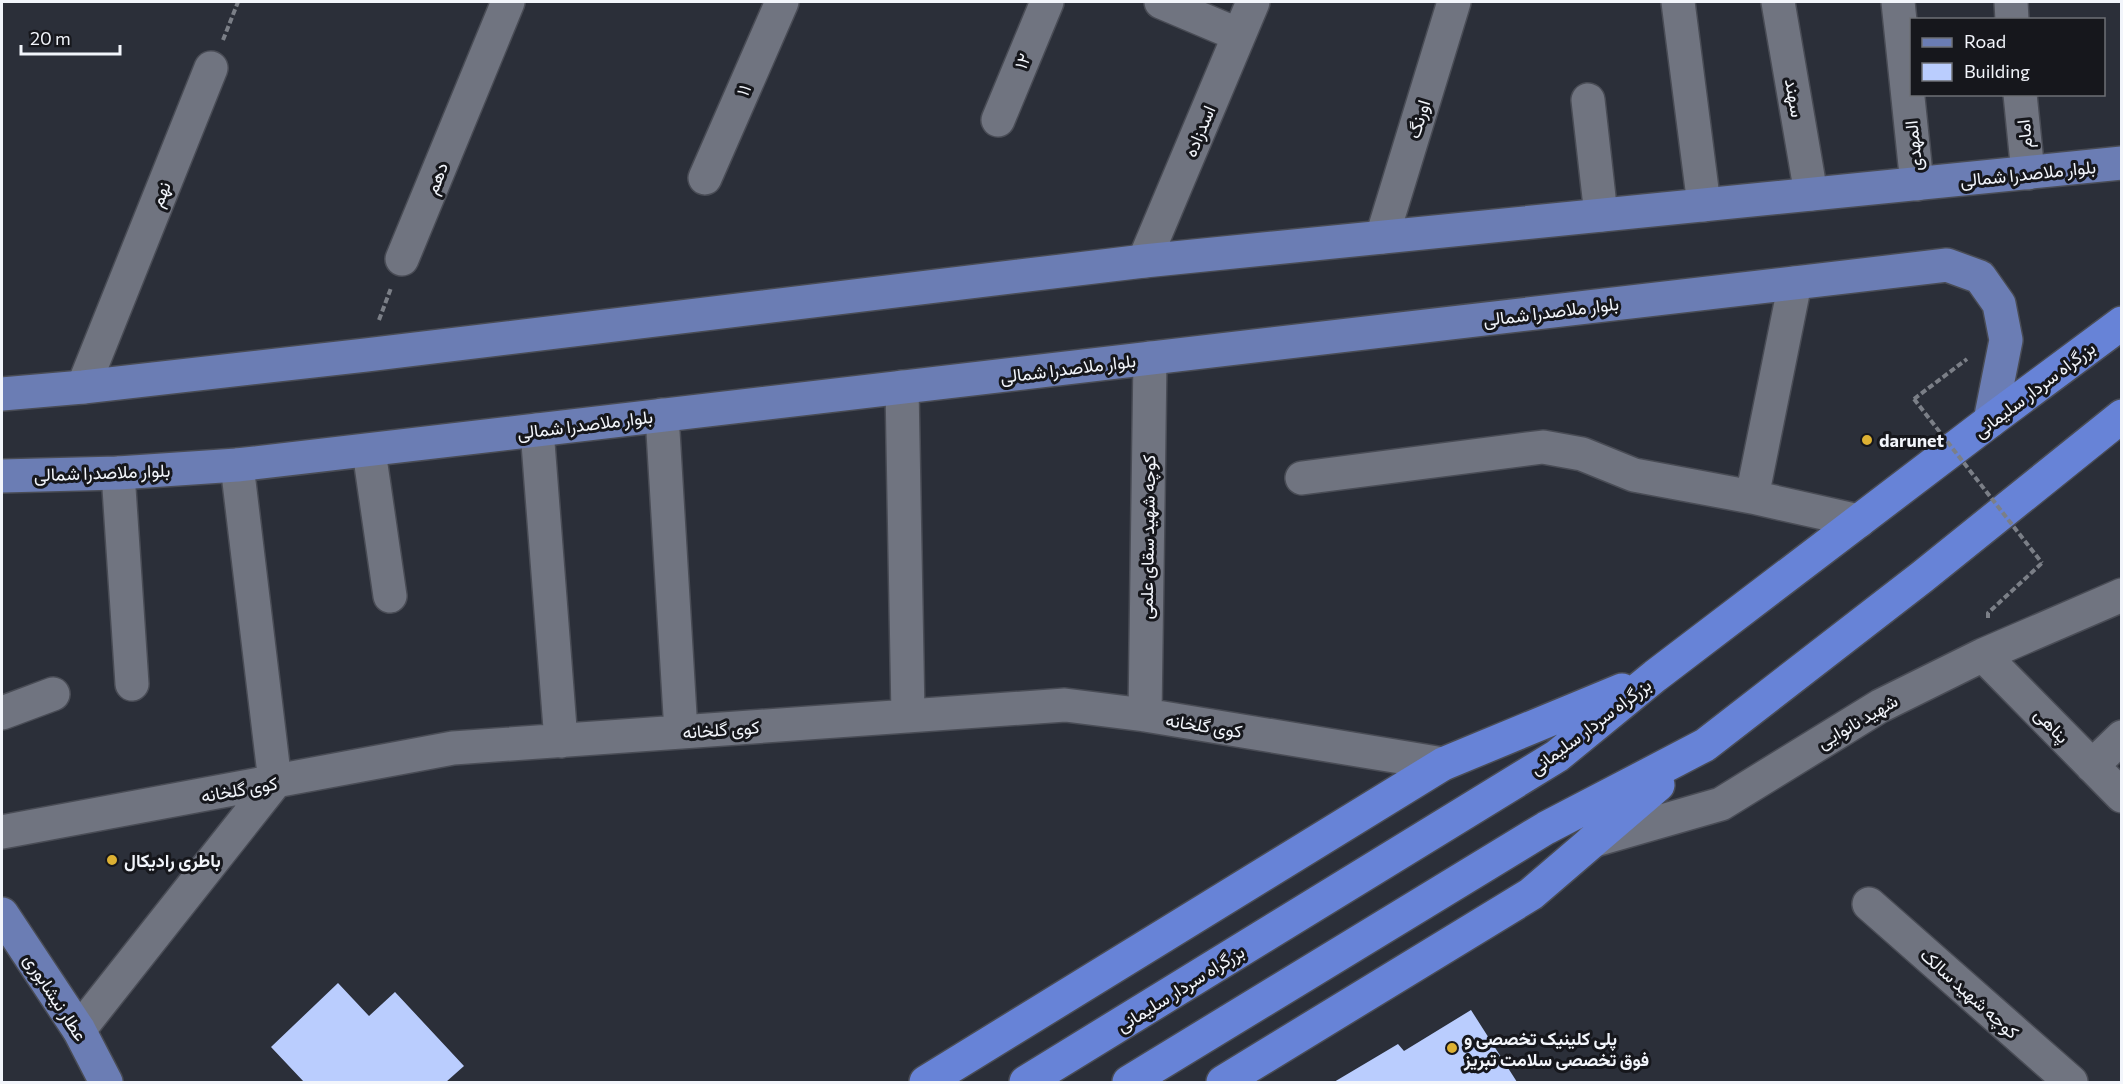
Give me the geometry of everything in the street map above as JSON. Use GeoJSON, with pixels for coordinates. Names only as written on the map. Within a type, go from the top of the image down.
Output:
{"type":"FeatureCollection","features":[{"type":"Feature","properties":{"kind":"highway","name":"بزرگراه سردار سلیمانی"},"geometry":{"type":"LineString","coordinates":[[1026,1083],[1557,756],[1655,676],[2121,323]]}},
{"type":"Feature","properties":{"kind":"highway"},"geometry":{"type":"LineString","coordinates":[[1223,1083],[1532,894],[1705,744],[1922,578],[2121,416]]}},
{"type":"Feature","properties":{"kind":"highway"},"geometry":{"type":"LineString","coordinates":[[926,1083],[1443,764],[1655,676]]}},
{"type":"Feature","properties":{"kind":"highway"},"geometry":{"type":"LineString","coordinates":[[1129,1083],[1546,828],[1705,744]]}},
{"type":"Feature","properties":{"kind":"main road","name":"بلوار ملاصدرا شمالی"},"geometry":{"type":"LineString","coordinates":[[2,394],[366,355],[1144,261],[2121,163]]}},
{"type":"Feature","properties":{"kind":"main road","name":"بلوار ملاصدرا شمالی"},"geometry":{"type":"LineString","coordinates":[[2,476],[237,465],[369,451],[1947,265],[1980,277],[1999,304],[2006,340],[1990,421]]}},
{"type":"Feature","properties":{"kind":"main road","name":"عطار نیشابوری"},"geometry":{"type":"LineString","coordinates":[[2,914],[79,1030],[106,1083]]}},
{"type":"Feature","properties":{"kind":"street","name":"دهم"},"geometry":{"type":"LineString","coordinates":[[402,259],[508,2]]}},
{"type":"Feature","properties":{"kind":"street","name":"۱۱"},"geometry":{"type":"LineString","coordinates":[[705,178],[782,2]]}},
{"type":"Feature","properties":{"kind":"street","name":"۱۲"},"geometry":{"type":"LineString","coordinates":[[998,120],[1047,2]]}},
{"type":"Feature","properties":{"kind":"street"},"geometry":{"type":"LineString","coordinates":[[1161,2],[1239,35]]}},
{"type":"Feature","properties":{"kind":"street","name":"اسدزاده"},"geometry":{"type":"LineString","coordinates":[[1144,261],[1252,2]]}},
{"type":"Feature","properties":{"kind":"street","name":"اورنگ"},"geometry":{"type":"LineString","coordinates":[[1382,237],[1454,2]]}},
{"type":"Feature","properties":{"kind":"street"},"geometry":{"type":"LineString","coordinates":[[1678,2],[1704,205]]}},
{"type":"Feature","properties":{"kind":"street","name":"سهند"},"geometry":{"type":"LineString","coordinates":[[1778,2],[1811,194]]}},
{"type":"Feature","properties":{"kind":"street","name":"المهدی"},"geometry":{"type":"LineString","coordinates":[[1898,2],[1917,184]]}},
{"type":"Feature","properties":{"kind":"street"},"geometry":{"type":"LineString","coordinates":[[2011,2],[2012,18]]}},
{"type":"Feature","properties":{"kind":"street","name":"نهم"},"geometry":{"type":"LineString","coordinates":[[83,387],[211,68]]}},
{"type":"Feature","properties":{"kind":"street","name":"امام"},"geometry":{"type":"LineString","coordinates":[[2020,96],[2028,173]]}},
{"type":"Feature","properties":{"kind":"street"},"geometry":{"type":"LineString","coordinates":[[1588,100],[1601,215]]}},
{"type":"Feature","properties":{"kind":"street"},"geometry":{"type":"LineString","coordinates":[[1752,497],[1795,283]]}},
{"type":"Feature","properties":{"kind":"street","name":"کوچه شهید سقای علمی"},"geometry":{"type":"LineString","coordinates":[[1145,716],[1150,358]]}},
{"type":"Feature","properties":{"kind":"street"},"geometry":{"type":"LineString","coordinates":[[902,387],[908,716]]}},
{"type":"Feature","properties":{"kind":"street"},"geometry":{"type":"LineString","coordinates":[[662,415],[681,732]]}},
{"type":"Feature","properties":{"kind":"street"},"geometry":{"type":"LineString","coordinates":[[537,430],[561,741]]}},
{"type":"Feature","properties":{"kind":"street"},"geometry":{"type":"LineString","coordinates":[[1302,478],[1543,447],[1582,454],[1634,475],[1752,497],[1859,521]]}},
{"type":"Feature","properties":{"kind":"street"},"geometry":{"type":"LineString","coordinates":[[369,451],[390,596]]}},
{"type":"Feature","properties":{"kind":"street"},"geometry":{"type":"LineString","coordinates":[[79,1030],[275,782],[237,465]]}},
{"type":"Feature","properties":{"kind":"street"},"geometry":{"type":"LineString","coordinates":[[118,472],[132,684]]}},
{"type":"Feature","properties":{"kind":"street","name":"شهید نانوایی"},"geometry":{"type":"LineString","coordinates":[[1592,841],[1721,804],[1880,706],[1983,655],[2121,595]]}},
{"type":"Feature","properties":{"kind":"street","name":"پناهی"},"geometry":{"type":"LineString","coordinates":[[1983,655],[2121,796]]}},
{"type":"Feature","properties":{"kind":"street"},"geometry":{"type":"LineString","coordinates":[[2,713],[53,694]]}},
{"type":"Feature","properties":{"kind":"street","name":"کوی گلخانه"},"geometry":{"type":"LineString","coordinates":[[2,832],[453,748],[1065,705],[1443,764]]}},
{"type":"Feature","properties":{"kind":"street"},"geometry":{"type":"LineString","coordinates":[[2092,766],[2121,737]]}},
{"type":"Feature","properties":{"kind":"street","name":"کوچه شهید سالک"},"geometry":{"type":"LineString","coordinates":[[1869,904],[2071,1083]]}},
{"type":"Feature","properties":{"kind":"path"},"geometry":{"type":"LineString","coordinates":[[211,68],[238,2]]}},
{"type":"Feature","properties":{"kind":"path"},"geometry":{"type":"LineString","coordinates":[[366,355],[402,259]]}},
{"type":"Feature","properties":{"kind":"path"},"geometry":{"type":"LineString","coordinates":[[1967,359],[1914,399],[2042,563],[1988,613]]}},
{"type":"Feature","properties":{"kind":"building"},"geometry":{"type":"Polygon","coordinates":[[[338,983],[369,1016],[395,992],[464,1066],[446,1082],[304,1082],[271,1047],[338,983]]]}},
{"type":"Feature","properties":{"kind":"building","name":"پلی کلینیک تخصصی و فوق تخصصی سلامت تبریز"},"geometry":{"type":"Polygon","coordinates":[[[1471,1010],[1517,1082],[1334,1082],[1398,1044],[1404,1051],[1471,1010]]]}},
{"type":"Feature","properties":{"kind":"place","name":"darunet"},"geometry":{"type":"Point","coordinates":[1867,440]}},
{"type":"Feature","properties":{"kind":"place","name":"باطری رادیکال"},"geometry":{"type":"Point","coordinates":[112,860]}},
{"type":"Feature","properties":{"kind":"place","name":"پلی کلینیک تخصصی و فوق تخصصی سلامت تبریز"},"geometry":{"type":"Point","coordinates":[1452,1048]}}]}
